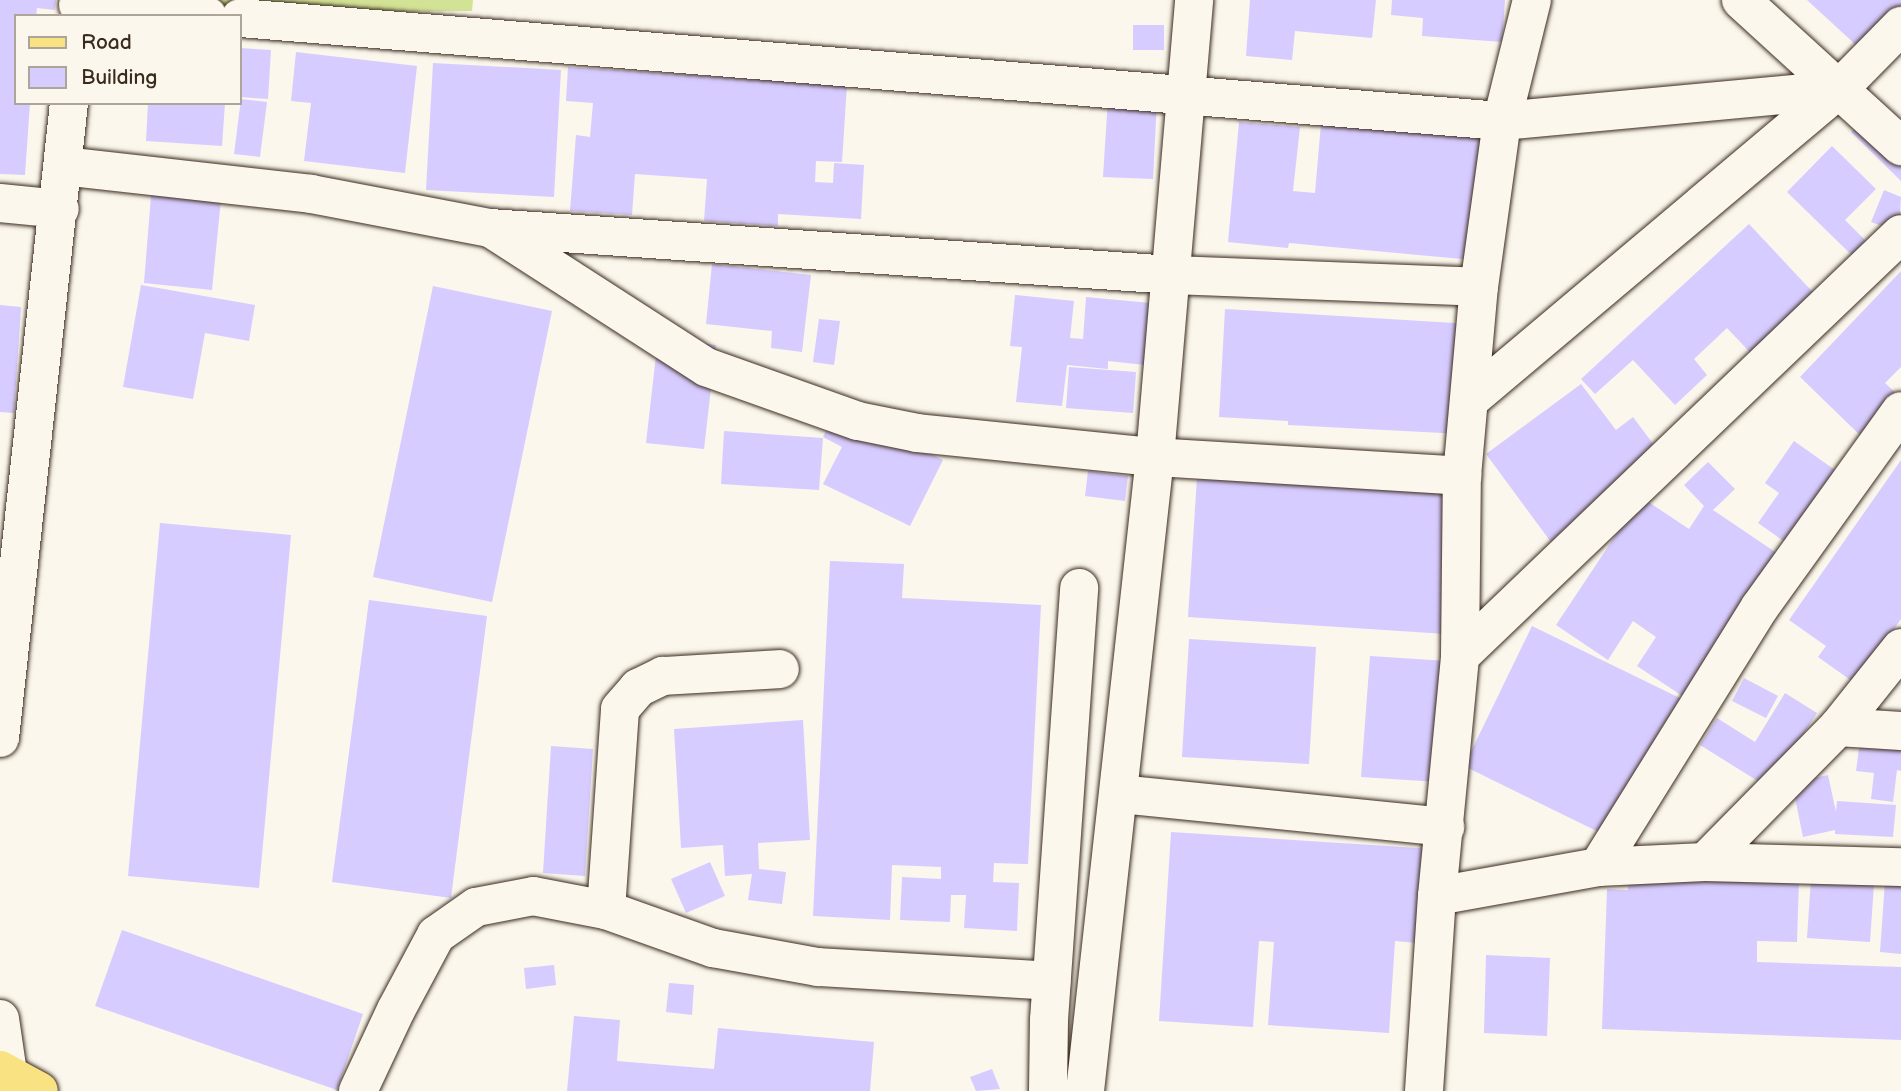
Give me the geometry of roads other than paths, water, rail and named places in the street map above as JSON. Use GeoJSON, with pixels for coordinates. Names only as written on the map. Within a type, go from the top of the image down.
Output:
{"type":"FeatureCollection","features":[{"type":"Feature","properties":{"kind":"street"},"geometry":{"type":"LineString","coordinates":[[1085,1091],[1155,457],[1194,0]]}},
{"type":"Feature","properties":{"kind":"street"},"geometry":{"type":"LineString","coordinates":[[1424,1091],[1437,896],[1460,656],[1462,476],[1472,398],[1479,287],[1503,121],[1532,0]]}},
{"type":"Feature","properties":{"kind":"street"},"geometry":{"type":"LineString","coordinates":[[1741,0],[1901,146]]}},
{"type":"Feature","properties":{"kind":"street"},"geometry":{"type":"LineString","coordinates":[[77,7],[179,14]]}},
{"type":"Feature","properties":{"kind":"street"},"geometry":{"type":"LineString","coordinates":[[242,18],[1503,121],[1838,90]]}},
{"type":"Feature","properties":{"kind":"street"},"geometry":{"type":"LineString","coordinates":[[1472,398],[1838,90],[1901,26]]}},
{"type":"Feature","properties":{"kind":"street"},"geometry":{"type":"LineString","coordinates":[[1,723],[15,449],[60,209],[69,105]]}},
{"type":"Feature","properties":{"kind":"street"},"geometry":{"type":"LineString","coordinates":[[64,166],[310,194],[490,228],[1172,275],[1479,287]]}},
{"type":"Feature","properties":{"kind":"street"},"geometry":{"type":"LineString","coordinates":[[0,203],[60,209]]}},
{"type":"Feature","properties":{"kind":"street"},"geometry":{"type":"LineString","coordinates":[[490,228],[706,367],[858,421],[917,433],[1155,457],[1462,476]]}},
{"type":"Feature","properties":{"kind":"street"},"geometry":{"type":"LineString","coordinates":[[1460,656],[1901,234]]}},
{"type":"Feature","properties":{"kind":"street"},"geometry":{"type":"LineString","coordinates":[[1598,867],[1760,607],[1901,411]]}},
{"type":"Feature","properties":{"kind":"street"},"geometry":{"type":"LineString","coordinates":[[1048,1091],[1052,981],[1079,588]]}},
{"type":"Feature","properties":{"kind":"street"},"geometry":{"type":"LineString","coordinates":[[1705,862],[1838,727],[1901,648]]}},
{"type":"Feature","properties":{"kind":"street"},"geometry":{"type":"LineString","coordinates":[[606,910],[620,709],[638,688],[663,676],[780,669]]}},
{"type":"Feature","properties":{"kind":"street"},"geometry":{"type":"LineString","coordinates":[[1838,727],[1901,730]]}},
{"type":"Feature","properties":{"kind":"street"},"geometry":{"type":"LineString","coordinates":[[1119,794],[1445,827]]}},
{"type":"Feature","properties":{"kind":"street"},"geometry":{"type":"LineString","coordinates":[[1437,896],[1598,867],[1705,862],[1901,867]]}},
{"type":"Feature","properties":{"kind":"street"},"geometry":{"type":"LineString","coordinates":[[358,1091],[396,1010],[436,935],[476,907],[533,896],[606,910],[713,948],[818,967],[1052,981]]}},
{"type":"Feature","properties":{"kind":"street"},"geometry":{"type":"LineString","coordinates":[[0,1020],[16,1078]]}}]}
